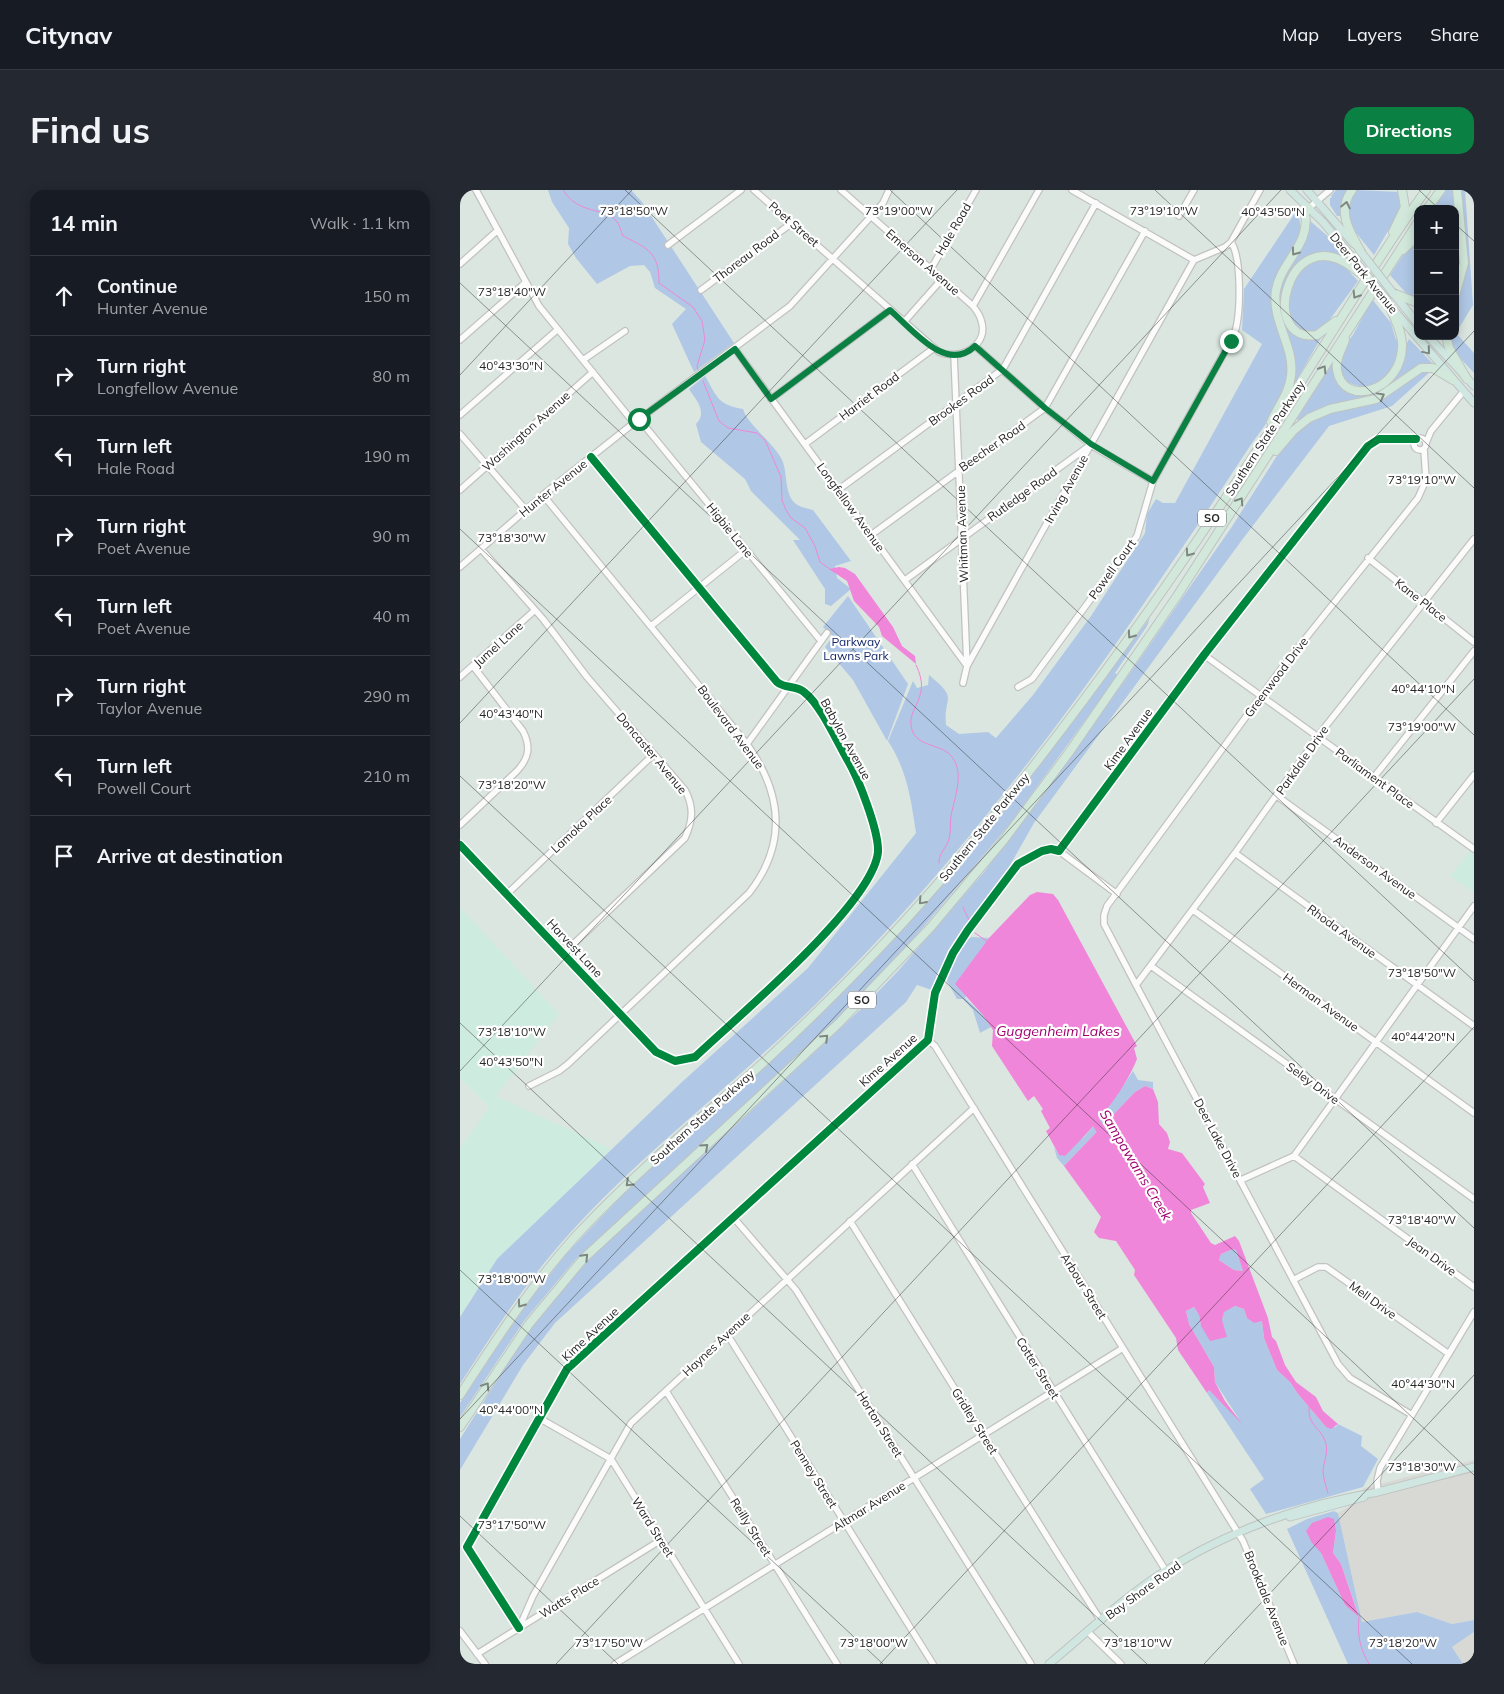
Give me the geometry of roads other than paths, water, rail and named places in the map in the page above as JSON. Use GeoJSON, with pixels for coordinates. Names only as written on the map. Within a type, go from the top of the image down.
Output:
{"type":"FeatureCollection","features":[{"type":"Feature","properties":{"kind":"highway"},"geometry":{"type":"LineString","coordinates":[[1352,190],[1345,203],[1344,213],[1360,252]]}},
{"type":"Feature","properties":{"kind":"highway"},"geometry":{"type":"LineString","coordinates":[[1388,245],[1405,207],[1402,190]]}},
{"type":"Feature","properties":{"kind":"highway","name":"Southern State Parkway"},"geometry":{"type":"LineString","coordinates":[[460,1396],[530,1292],[584,1227],[813,1016],[878,949],[954,865],[1115,657],[1197,541],[1264,440],[1388,245],[1426,190]]}},
{"type":"Feature","properties":{"kind":"highway"},"geometry":{"type":"LineString","coordinates":[[1430,205],[1441,190]]}},
{"type":"Feature","properties":{"kind":"highway"},"geometry":{"type":"LineString","coordinates":[[1455,295],[1464,263],[1457,190]]}},
{"type":"Feature","properties":{"kind":"highway"},"geometry":{"type":"LineString","coordinates":[[1264,440],[1286,394],[1291,376],[1290,352],[1277,318],[1276,288],[1282,272],[1304,238],[1305,213],[1310,208]]}},
{"type":"Feature","properties":{"kind":"highway","name":"Southern State Parkway"},"geometry":{"type":"LineString","coordinates":[[460,1427],[529,1324],[583,1259],[826,1037],[898,963],[967,885],[1014,826],[1070,750],[1177,596],[1260,470],[1414,228]]}},
{"type":"Feature","properties":{"kind":"highway"},"geometry":{"type":"LineString","coordinates":[[1390,264],[1414,240]]}},
{"type":"Feature","properties":{"kind":"highway"},"geometry":{"type":"LineString","coordinates":[[1343,315],[1320,334],[1313,336],[1302,334],[1293,328],[1287,319],[1285,308],[1286,291],[1296,271],[1311,259],[1333,257],[1355,265],[1373,283]]}},
{"type":"Feature","properties":{"kind":"highway"},"geometry":{"type":"LineString","coordinates":[[1393,293],[1414,301]]}},
{"type":"Feature","properties":{"kind":"highway"},"geometry":{"type":"LineString","coordinates":[[1350,327],[1338,359],[1339,375],[1344,383],[1355,389],[1366,391],[1377,388],[1392,376],[1402,352],[1400,334],[1386,300]]}},
{"type":"Feature","properties":{"kind":"highway"},"geometry":{"type":"LineString","coordinates":[[1447,340],[1449,348],[1467,379]]}},
{"type":"Feature","properties":{"kind":"highway"},"geometry":{"type":"LineString","coordinates":[[1260,470],[1296,427],[1317,413],[1376,399],[1424,367],[1435,369],[1453,380]]}},
{"type":"Feature","properties":{"kind":"main road","name":"Deer Park Avenue"},"geometry":{"type":"LineString","coordinates":[[1290,190],[1310,208],[1355,265]]}},
{"type":"Feature","properties":{"kind":"main road","name":"Deer Park Avenue"},"geometry":{"type":"LineString","coordinates":[[1307,190],[1414,319]]}},
{"type":"Feature","properties":{"kind":"main road","name":"Deer Park Avenue"},"geometry":{"type":"LineString","coordinates":[[1373,283],[1474,403]]}},
{"type":"Feature","properties":{"kind":"main road"},"geometry":{"type":"LineString","coordinates":[[1432,340],[1474,386]]}},
{"type":"Feature","properties":{"kind":"main road","name":"Bay Shore Road"},"geometry":{"type":"LineString","coordinates":[[1049,1664],[1166,1571],[1202,1550],[1238,1533],[1275,1520],[1354,1501],[1378,1492],[1474,1467]]}},
{"type":"Feature","properties":{"kind":"street","name":"Higbie Lane"},"geometry":{"type":"LineString","coordinates":[[476,190],[539,306],[557,330],[746,550],[821,641]]}},
{"type":"Feature","properties":{"kind":"street"},"geometry":{"type":"LineString","coordinates":[[668,245],[741,190]]}},
{"type":"Feature","properties":{"kind":"street","name":"Poet Street"},"geometry":{"type":"LineString","coordinates":[[754,190],[904,322]]}},
{"type":"Feature","properties":{"kind":"street","name":"Emerson Avenue"},"geometry":{"type":"LineString","coordinates":[[841,190],[973,306],[982,320],[982,328],[975,346]]}},
{"type":"Feature","properties":{"kind":"street","name":"Hunter Avenue"},"geometry":{"type":"LineString","coordinates":[[460,567],[543,495],[636,421],[735,349],[790,306],[871,216],[882,203],[889,190]]}},
{"type":"Feature","properties":{"kind":"street","name":"Hale Road"},"geometry":{"type":"LineString","coordinates":[[930,269],[976,190]]}},
{"type":"Feature","properties":{"kind":"street"},"geometry":{"type":"LineString","coordinates":[[973,306],[1039,190]]}},
{"type":"Feature","properties":{"kind":"street"},"geometry":{"type":"LineString","coordinates":[[1072,190],[1194,260],[1225,247],[1231,242],[1260,190]]}},
{"type":"Feature","properties":{"kind":"street"},"geometry":{"type":"LineString","coordinates":[[1180,216],[1194,190]]}},
{"type":"Feature","properties":{"kind":"street"},"geometry":{"type":"LineString","coordinates":[[1310,208],[1330,190]]}},
{"type":"Feature","properties":{"kind":"street","name":"Brookes Road"},"geometry":{"type":"LineString","coordinates":[[838,490],[1003,369],[1096,203]]}},
{"type":"Feature","properties":{"kind":"street","name":"Thoreau Road"},"geometry":{"type":"LineString","coordinates":[[701,290],[792,223]]}},
{"type":"Feature","properties":{"kind":"street"},"geometry":{"type":"LineString","coordinates":[[460,264],[498,230]]}},
{"type":"Feature","properties":{"kind":"street","name":"Beecher Road"},"geometry":{"type":"LineString","coordinates":[[872,535],[1045,408],[1145,231]]}},
{"type":"Feature","properties":{"kind":"street","name":"Powell Court"},"geometry":{"type":"LineString","coordinates":[[1018,687],[1032,679],[1137,536],[1153,481],[1236,329],[1240,301],[1235,251],[1231,242]]}},
{"type":"Feature","properties":{"kind":"street","name":"Irving Avenue"},"geometry":{"type":"LineString","coordinates":[[967,666],[1194,260]]}},
{"type":"Feature","properties":{"kind":"street"},"geometry":{"type":"LineString","coordinates":[[942,279],[904,322],[934,348],[945,354],[954,356],[965,353],[975,346],[1045,408],[1091,444],[1153,481]]}},
{"type":"Feature","properties":{"kind":"street"},"geometry":{"type":"LineString","coordinates":[[460,340],[526,282]]}},
{"type":"Feature","properties":{"kind":"street"},"geometry":{"type":"LineString","coordinates":[[771,399],[890,310]]}},
{"type":"Feature","properties":{"kind":"street"},"geometry":{"type":"LineString","coordinates":[[460,415],[557,330]]}},
{"type":"Feature","properties":{"kind":"street"},"geometry":{"type":"LineString","coordinates":[[583,360],[625,331]]}},
{"type":"Feature","properties":{"kind":"street","name":"Harriet Road"},"geometry":{"type":"LineString","coordinates":[[805,444],[934,348]]}},
{"type":"Feature","properties":{"kind":"street","name":"Longfellow Avenue"},"geometry":{"type":"LineString","coordinates":[[735,349],[967,666]]}},
{"type":"Feature","properties":{"kind":"street","name":"Whitman Avenue"},"geometry":{"type":"LineString","coordinates":[[954,356],[967,666],[964,683]]}},
{"type":"Feature","properties":{"kind":"street","name":"Washington Avenue"},"geometry":{"type":"LineString","coordinates":[[460,490],[593,372]]}},
{"type":"Feature","properties":{"kind":"street"},"geometry":{"type":"LineString","coordinates":[[1420,444],[1463,392]]}},
{"type":"Feature","properties":{"kind":"street"},"geometry":{"type":"LineString","coordinates":[[460,434],[526,510]]}},
{"type":"Feature","properties":{"kind":"street","name":"Kime Avenue"},"geometry":{"type":"LineString","coordinates":[[519,1628],[467,1547],[567,1369],[928,1040],[935,993],[953,953],[1018,864],[1042,851],[1059,851],[1204,655],[1361,453],[1379,439],[1403,439],[1420,444]]}},
{"type":"Feature","properties":{"kind":"street","name":"Rutledge Road"},"geometry":{"type":"LineString","coordinates":[[905,580],[1091,444]]}},
{"type":"Feature","properties":{"kind":"street","name":"Greenwood Drive"},"geometry":{"type":"LineString","coordinates":[[1117,894],[1261,696],[1423,490],[1426,480],[1425,460],[1420,444]]}},
{"type":"Feature","properties":{"kind":"street","name":"Babylon Avenue"},"geometry":{"type":"LineString","coordinates":[[591,457],[777,682],[788,687],[797,687],[812,700],[858,781],[876,836],[878,851],[874,866],[826,934],[695,1057],[675,1061]]}},
{"type":"Feature","properties":{"kind":"street","name":"Boulevard Avenue"},"geometry":{"type":"LineString","coordinates":[[529,1086],[559,1071],[750,893],[766,867],[775,830],[775,806],[769,780],[747,744],[543,495]]}},
{"type":"Feature","properties":{"kind":"street","name":"Parkdale Drive"},"geometry":{"type":"LineString","coordinates":[[1136,985],[1277,796],[1318,737],[1474,539]]}},
{"type":"Feature","properties":{"kind":"street","name":"Doncaster Avenue"},"geometry":{"type":"LineString","coordinates":[[481,549],[535,610],[587,678],[685,790],[692,802],[693,815],[685,838],[564,953]]}},
{"type":"Feature","properties":{"kind":"street"},"geometry":{"type":"LineString","coordinates":[[651,626],[746,550]]}},
{"type":"Feature","properties":{"kind":"street","name":"Kane Place"},"geometry":{"type":"LineString","coordinates":[[1368,558],[1474,642]]}},
{"type":"Feature","properties":{"kind":"street","name":"Jumel Lane"},"geometry":{"type":"LineString","coordinates":[[460,677],[535,610]]}},
{"type":"Feature","properties":{"kind":"street"},"geometry":{"type":"LineString","coordinates":[[747,744],[827,633]]}},
{"type":"Feature","properties":{"kind":"street"},"geometry":{"type":"LineString","coordinates":[[1374,777],[1474,651]]}},
{"type":"Feature","properties":{"kind":"street","name":"Parliament Place"},"geometry":{"type":"LineString","coordinates":[[1204,655],[1474,849]]}},
{"type":"Feature","properties":{"kind":"street"},"geometry":{"type":"LineString","coordinates":[[460,825],[525,762],[528,752],[528,741],[524,731],[473,666]]}},
{"type":"Feature","properties":{"kind":"street","name":"Lamoka Place"},"geometry":{"type":"LineString","coordinates":[[508,893],[654,754]]}},
{"type":"Feature","properties":{"kind":"street"},"geometry":{"type":"LineString","coordinates":[[1436,823],[1474,775]]}},
{"type":"Feature","properties":{"kind":"street","name":"Anderson Avenue"},"geometry":{"type":"LineString","coordinates":[[1277,796],[1474,939]]}},
{"type":"Feature","properties":{"kind":"street","name":"Harvest Lane"},"geometry":{"type":"LineString","coordinates":[[460,845],[508,893],[656,1052],[675,1061]]}},
{"type":"Feature","properties":{"kind":"street"},"geometry":{"type":"LineString","coordinates":[[1059,851],[1117,894]]}},
{"type":"Feature","properties":{"kind":"street","name":"Rhoda Avenue"},"geometry":{"type":"LineString","coordinates":[[1235,853],[1474,1026]]}},
{"type":"Feature","properties":{"kind":"street","name":"Deer Lake Drive"},"geometry":{"type":"LineString","coordinates":[[1117,894],[1107,906],[1104,924],[1344,1373],[1412,1416]]}},
{"type":"Feature","properties":{"kind":"street"},"geometry":{"type":"LineString","coordinates":[[1241,1180],[1294,1156],[1474,906]]}},
{"type":"Feature","properties":{"kind":"street","name":"Herman Avenue"},"geometry":{"type":"LineString","coordinates":[[1193,910],[1474,1113]]}},
{"type":"Feature","properties":{"kind":"street","name":"Seley Drive"},"geometry":{"type":"LineString","coordinates":[[1152,966],[1474,1199]]}},
{"type":"Feature","properties":{"kind":"street","name":"Arbour Street"},"geometry":{"type":"LineString","coordinates":[[928,1040],[935,1046],[974,1108],[1238,1533]]}},
{"type":"Feature","properties":{"kind":"street","name":"Haynes Avenue"},"geometry":{"type":"LineString","coordinates":[[519,1628],[533,1596],[631,1423],[974,1108]]}},
{"type":"Feature","properties":{"kind":"street","name":"Jean Drive"},"geometry":{"type":"LineString","coordinates":[[1294,1156],[1474,1287]]}},
{"type":"Feature","properties":{"kind":"street","name":"Cotter Street"},"geometry":{"type":"LineString","coordinates":[[912,1164],[1166,1571]]}},
{"type":"Feature","properties":{"kind":"street","name":"Horton Street"},"geometry":{"type":"LineString","coordinates":[[733,1217],[788,1278],[1031,1664]]}},
{"type":"Feature","properties":{"kind":"street","name":"Gridley Street"},"geometry":{"type":"LineString","coordinates":[[850,1221],[1102,1621]]}},
{"type":"Feature","properties":{"kind":"street","name":"Mell Drive"},"geometry":{"type":"LineString","coordinates":[[1293,1280],[1318,1267],[1326,1267],[1448,1354]]}},
{"type":"Feature","properties":{"kind":"street"},"geometry":{"type":"LineString","coordinates":[[1378,1492],[1378,1470],[1474,1312]]}},
{"type":"Feature","properties":{"kind":"street","name":"Penney Street"},"geometry":{"type":"LineString","coordinates":[[727,1334],[933,1664]]}},
{"type":"Feature","properties":{"kind":"street","name":"Altmar Avenue"},"geometry":{"type":"LineString","coordinates":[[615,1664],[1123,1348]]}},
{"type":"Feature","properties":{"kind":"street","name":"Reilly Street"},"geometry":{"type":"LineString","coordinates":[[666,1391],[836,1664]]}},
{"type":"Feature","properties":{"kind":"street","name":"Ward Street"},"geometry":{"type":"LineString","coordinates":[[539,1418],[610,1459],[739,1664]]}},
{"type":"Feature","properties":{"kind":"street","name":"Brookdale Avenue"},"geometry":{"type":"LineString","coordinates":[[1238,1533],[1294,1664]]}},
{"type":"Feature","properties":{"kind":"street","name":"Watts Place"},"geometry":{"type":"LineString","coordinates":[[477,1654],[662,1540]]}},
{"type":"Feature","properties":{"kind":"street"},"geometry":{"type":"LineString","coordinates":[[460,1631],[485,1664]]}},
{"type":"Feature","properties":{"kind":"street"},"geometry":{"type":"LineString","coordinates":[[1088,1632],[1120,1664]]}},
{"type":"Feature","properties":{"kind":"water"},"geometry":{"type":"Polygon","coordinates":[[[839,567],[855,574],[893,627],[902,646],[915,656],[916,664],[882,636],[879,627],[854,601],[847,581],[829,569],[839,567]]]}},
{"type":"Feature","properties":{"kind":"water","name":"Guggenheim Lakes"},"geometry":{"type":"Polygon","coordinates":[[[1037,892],[1053,894],[1058,900],[1137,1046],[1134,1048],[1137,1059],[1115,1099],[1096,1123],[1065,1156],[1059,1155],[1046,1131],[1050,1128],[1041,1111],[1043,1109],[1034,1096],[1028,1101],[992,1046],[993,1030],[982,1014],[955,984],[989,938],[1030,895],[1037,892]]]}},
{"type":"Feature","properties":{"kind":"water"},"geometry":{"type":"Polygon","coordinates":[[[1145,1086],[1153,1089],[1158,1102],[1159,1124],[1167,1133],[1170,1142],[1168,1149],[1182,1153],[1205,1184],[1203,1187],[1210,1203],[1191,1210],[1191,1213],[1211,1243],[1215,1245],[1235,1236],[1239,1241],[1268,1318],[1272,1337],[1276,1341],[1285,1365],[1296,1382],[1316,1397],[1323,1411],[1338,1424],[1331,1429],[1326,1427],[1290,1382],[1277,1370],[1264,1338],[1262,1321],[1254,1323],[1247,1318],[1244,1309],[1235,1306],[1224,1312],[1222,1320],[1227,1337],[1210,1341],[1201,1326],[1199,1315],[1194,1307],[1186,1311],[1189,1324],[1214,1367],[1215,1382],[1225,1401],[1242,1424],[1209,1390],[1207,1393],[1178,1350],[1176,1338],[1134,1275],[1135,1270],[1116,1241],[1099,1238],[1094,1232],[1101,1217],[1064,1166],[1135,1092],[1145,1086]],[[1233,1249],[1221,1254],[1219,1260],[1234,1270],[1243,1271],[1236,1250],[1233,1249]]]}},
{"type":"Feature","properties":{"kind":"water"},"geometry":{"type":"Polygon","coordinates":[[[1328,1517],[1334,1519],[1336,1531],[1333,1553],[1341,1564],[1359,1617],[1345,1605],[1321,1553],[1312,1543],[1306,1531],[1312,1523],[1328,1517]]]}},
{"type":"Feature","properties":{"kind":"waterway","name":"Sampawams Creek"},"geometry":{"type":"LineString","coordinates":[[563,190],[577,204],[612,217],[618,223],[623,236],[651,253],[657,265],[659,283],[693,307],[702,321],[705,340],[697,366],[698,370]]}},
{"type":"Feature","properties":{"kind":"waterway","name":"Sampawams Creek"},"geometry":{"type":"LineString","coordinates":[[703,381],[719,421],[728,428],[757,433],[765,440],[781,477],[782,500],[786,510],[791,518],[805,528],[815,546],[820,562],[834,572]]}},
{"type":"Feature","properties":{"kind":"waterway","name":"Sampawams Creek"},"geometry":{"type":"LineString","coordinates":[[916,665],[922,686],[912,715],[912,730],[919,740],[948,753],[956,764],[958,771],[958,786],[951,816],[950,836],[940,856],[939,863]]}},
{"type":"Feature","properties":{"kind":"waterway"},"geometry":{"type":"LineString","coordinates":[[963,907],[969,920]]}},
{"type":"Feature","properties":{"kind":"waterway","name":"Sampawams Creek"},"geometry":{"type":"LineString","coordinates":[[975,933],[988,942]]}},
{"type":"Feature","properties":{"kind":"waterway","name":"Sampawams Creek"},"geometry":{"type":"LineString","coordinates":[[1090,1113],[1106,1138]]}},
{"type":"Feature","properties":{"kind":"waterway","name":"Sampawams Creek"},"geometry":{"type":"LineString","coordinates":[[1309,1407],[1311,1419],[1326,1444],[1323,1470],[1328,1493]]}},
{"type":"Feature","properties":{"kind":"waterway","name":"Sampawams Creek"},"geometry":{"type":"LineString","coordinates":[[1359,1617],[1358,1630],[1360,1642],[1369,1664]]}},
{"type":"Feature","properties":{"kind":"park label","name":"Parkway Lawns Park"},"geometry":{"type":"Point","coordinates":[856,648]}}]}
